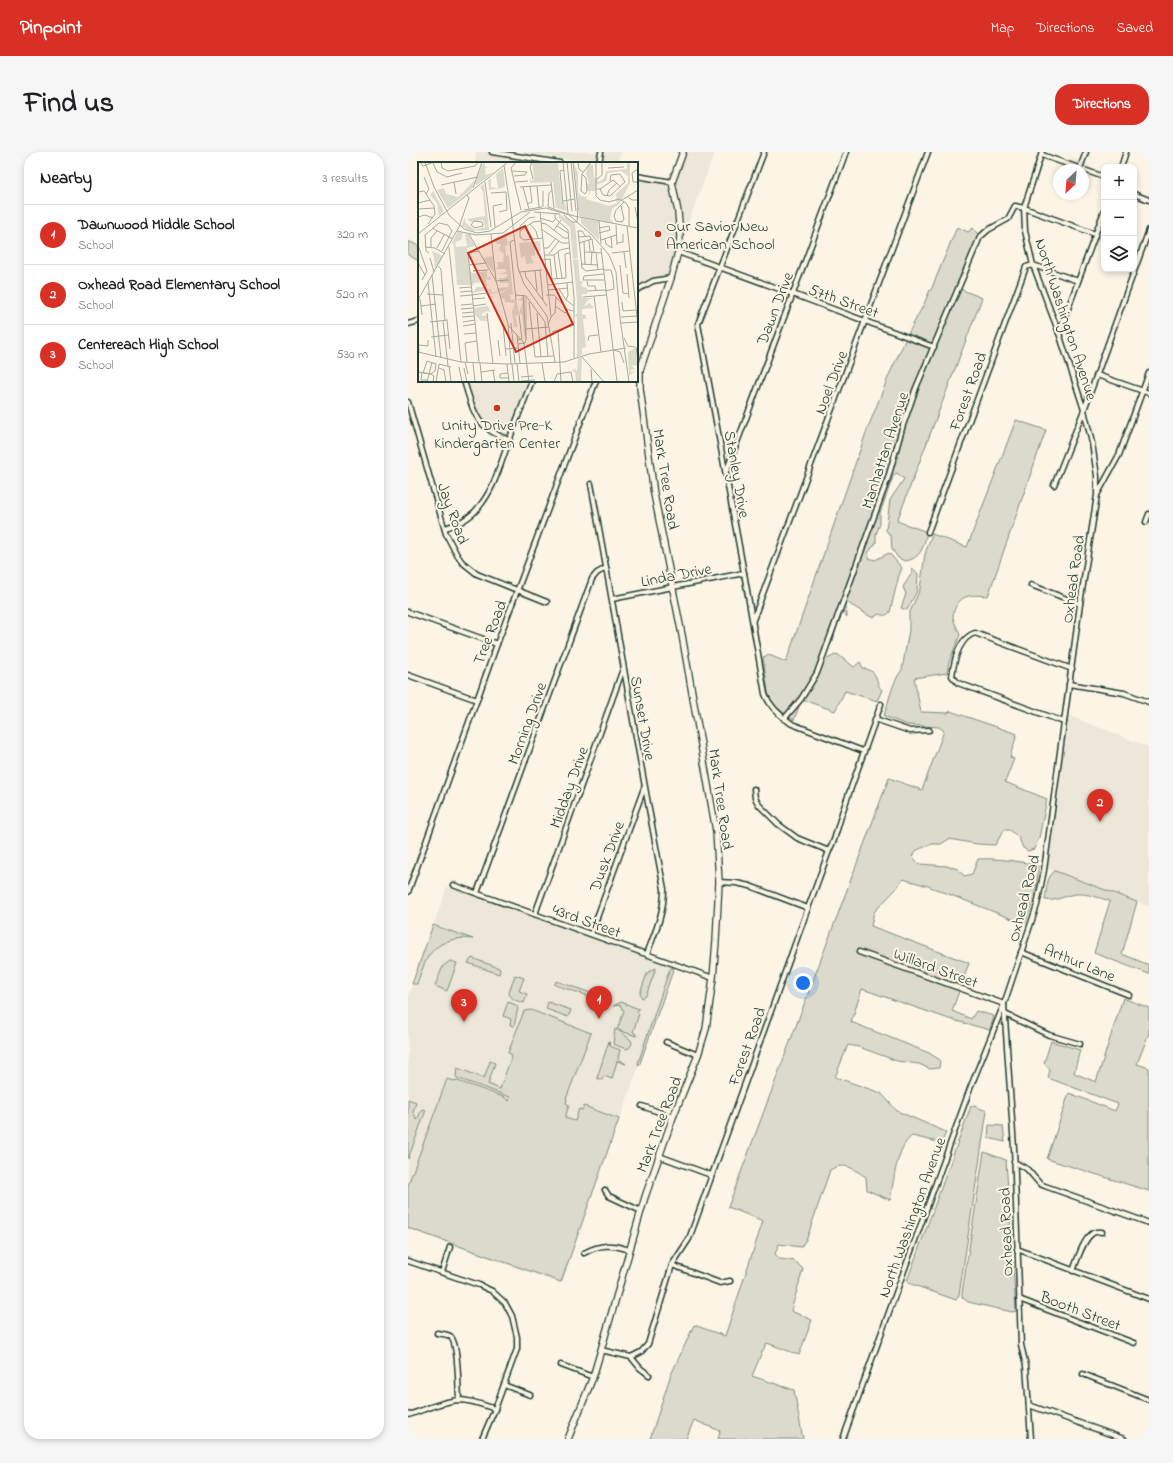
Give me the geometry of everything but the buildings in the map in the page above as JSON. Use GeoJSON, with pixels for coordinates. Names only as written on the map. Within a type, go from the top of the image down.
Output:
{"type":"FeatureCollection","features":[{"type":"Feature","properties":{"kind":"street"},"geometry":{"type":"LineString","coordinates":[[492,152],[554,162]]}},
{"type":"Feature","properties":{"kind":"street"},"geometry":{"type":"LineString","coordinates":[[599,162],[600,152]]}},
{"type":"Feature","properties":{"kind":"street"},"geometry":{"type":"LineString","coordinates":[[638,176],[672,182],[683,152]]}},
{"type":"Feature","properties":{"kind":"street","name":"Stanley Drive"},"geometry":{"type":"LineString","coordinates":[[764,152],[698,324],[765,694],[769,704],[784,719],[798,727],[863,751]]}},
{"type":"Feature","properties":{"kind":"street","name":"Dawn Drive"},"geometry":{"type":"LineString","coordinates":[[725,472],[846,152]]}},
{"type":"Feature","properties":{"kind":"street","name":"Noel Drive"},"geometry":{"type":"LineString","coordinates":[[752,620],[866,321],[928,152]]}},
{"type":"Feature","properties":{"kind":"street"},"geometry":{"type":"LineString","coordinates":[[1082,164],[1086,152]]}},
{"type":"Feature","properties":{"kind":"street"},"geometry":{"type":"LineString","coordinates":[[1122,164],[1126,152]]}},
{"type":"Feature","properties":{"kind":"street"},"geometry":{"type":"LineString","coordinates":[[1042,153],[1070,164]]}},
{"type":"Feature","properties":{"kind":"street","name":"North Washington Avenue"},"geometry":{"type":"LineString","coordinates":[[1042,153],[1024,208],[1025,231],[1033,265],[1059,333],[1084,410],[1092,442],[1097,476],[1097,495]]}},
{"type":"Feature","properties":{"kind":"street"},"geometry":{"type":"LineString","coordinates":[[1089,171],[1101,176]]}},
{"type":"Feature","properties":{"kind":"street","name":"Mark Tree Road"},"geometry":{"type":"LineString","coordinates":[[568,1439],[593,1377],[629,1250],[659,1156],[706,1029],[716,942],[719,882],[716,831],[673,587],[654,494],[640,388],[640,370],[671,278],[678,252],[680,237],[678,212],[672,182]]}},
{"type":"Feature","properties":{"kind":"street"},"geometry":{"type":"LineString","coordinates":[[1137,195],[1149,200]]}},
{"type":"Feature","properties":{"kind":"street","name":"Manhattan Avenue"},"geometry":{"type":"LineString","coordinates":[[784,719],[801,698],[817,673],[888,478],[911,403],[980,237],[988,230],[1008,219],[1015,206],[1024,208]]}},
{"type":"Feature","properties":{"kind":"street"},"geometry":{"type":"LineString","coordinates":[[1024,208],[1095,234]]}},
{"type":"Feature","properties":{"kind":"street"},"geometry":{"type":"LineString","coordinates":[[1059,333],[1101,219]]}},
{"type":"Feature","properties":{"kind":"street"},"geometry":{"type":"LineString","coordinates":[[1054,486],[1097,375],[1149,230]]}},
{"type":"Feature","properties":{"kind":"street","name":"57th Street"},"geometry":{"type":"LineString","coordinates":[[678,252],[934,347]]}},
{"type":"Feature","properties":{"kind":"street"},"geometry":{"type":"LineString","coordinates":[[1033,265],[1078,281]]}},
{"type":"Feature","properties":{"kind":"street","name":"Forest Road"},"geometry":{"type":"LineString","coordinates":[[928,532],[1026,267],[1033,265]]}},
{"type":"Feature","properties":{"kind":"street"},"geometry":{"type":"LineString","coordinates":[[638,289],[653,281],[671,278]]}},
{"type":"Feature","properties":{"kind":"street"},"geometry":{"type":"LineString","coordinates":[[408,324],[418,320]]}},
{"type":"Feature","properties":{"kind":"street","name":"Oxhead Road"},"geometry":{"type":"LineString","coordinates":[[1031,1439],[1026,1366],[1021,1345],[1014,1162],[1004,1004],[1037,905],[1044,870],[1080,604],[1097,495],[1119,455],[1149,373]]}},
{"type":"Feature","properties":{"kind":"street"},"geometry":{"type":"LineString","coordinates":[[1097,375],[1149,393]]}},
{"type":"Feature","properties":{"kind":"street"},"geometry":{"type":"LineString","coordinates":[[464,382],[474,412],[479,421],[490,431],[509,440]]}},
{"type":"Feature","properties":{"kind":"street"},"geometry":{"type":"LineString","coordinates":[[445,528],[469,517],[482,505],[499,469],[532,382]]}},
{"type":"Feature","properties":{"kind":"street","name":"Tree Road"},"geometry":{"type":"LineString","coordinates":[[408,892],[497,644],[596,382]]}},
{"type":"Feature","properties":{"kind":"street","name":"Jay Road"},"geometry":{"type":"LineString","coordinates":[[408,402],[445,528],[453,548],[462,562],[469,569],[484,577],[547,602]]}},
{"type":"Feature","properties":{"kind":"street","name":"Sunset Drive"},"geometry":{"type":"LineString","coordinates":[[591,484],[644,787],[664,889],[662,915],[647,954]]}},
{"type":"Feature","properties":{"kind":"street"},"geometry":{"type":"LineString","coordinates":[[1146,522],[1149,514]]}},
{"type":"Feature","properties":{"kind":"street","name":"Morning Drive"},"geometry":{"type":"LineString","coordinates":[[477,893],[592,579],[597,573],[606,568]]}},
{"type":"Feature","properties":{"kind":"street","name":"Linda Drive"},"geometry":{"type":"LineString","coordinates":[[612,599],[744,573]]}},
{"type":"Feature","properties":{"kind":"street"},"geometry":{"type":"LineString","coordinates":[[1031,585],[1080,604]]}},
{"type":"Feature","properties":{"kind":"street"},"geometry":{"type":"LineString","coordinates":[[408,612],[497,644]]}},
{"type":"Feature","properties":{"kind":"street"},"geometry":{"type":"LineString","coordinates":[[1064,722],[958,683],[952,676],[953,668],[961,644],[968,635],[975,633],[1072,669]]}},
{"type":"Feature","properties":{"kind":"street","name":"Midday Drive"},"geometry":{"type":"LineString","coordinates":[[535,914],[623,668]]}},
{"type":"Feature","properties":{"kind":"street"},"geometry":{"type":"LineString","coordinates":[[408,675],[477,700]]}},
{"type":"Feature","properties":{"kind":"street"},"geometry":{"type":"LineString","coordinates":[[1070,684],[1124,693],[1149,702]]}},
{"type":"Feature","properties":{"kind":"street","name":"Forest Road"},"geometry":{"type":"LineString","coordinates":[[631,1357],[641,1352],[648,1344],[672,1265],[689,1239],[808,908],[837,833],[842,813],[863,751],[881,704]]}},
{"type":"Feature","properties":{"kind":"street"},"geometry":{"type":"LineString","coordinates":[[875,719],[903,730],[929,730]]}},
{"type":"Feature","properties":{"kind":"street","name":"Dusk Drive"},"geometry":{"type":"LineString","coordinates":[[591,934],[644,787]]}},
{"type":"Feature","properties":{"kind":"street"},"geometry":{"type":"LineString","coordinates":[[754,788],[755,798],[759,805],[778,824],[798,838],[829,851]]}},
{"type":"Feature","properties":{"kind":"street"},"geometry":{"type":"LineString","coordinates":[[719,882],[750,886],[808,908]]}},
{"type":"Feature","properties":{"kind":"street","name":"43rd Street"},"geometry":{"type":"LineString","coordinates":[[453,885],[713,978]]}},
{"type":"Feature","properties":{"kind":"street","name":"Willard Street"},"geometry":{"type":"LineString","coordinates":[[859,952],[1004,1004]]}},
{"type":"Feature","properties":{"kind":"street","name":"Arthur Lane"},"geometry":{"type":"LineString","coordinates":[[1021,952],[1129,995]]}},
{"type":"Feature","properties":{"kind":"street","name":"North Washington Avenue"},"geometry":{"type":"LineString","coordinates":[[843,1439],[971,1086],[1004,1004]]}},
{"type":"Feature","properties":{"kind":"street"},"geometry":{"type":"LineString","coordinates":[[1005,1014],[1049,1035],[1080,1044]]}},
{"type":"Feature","properties":{"kind":"street"},"geometry":{"type":"LineString","coordinates":[[666,1042],[698,1054]]}},
{"type":"Feature","properties":{"kind":"street"},"geometry":{"type":"LineString","coordinates":[[642,1106],[673,1116]]}},
{"type":"Feature","properties":{"kind":"street"},"geometry":{"type":"LineString","coordinates":[[659,1156],[711,1175]]}},
{"type":"Feature","properties":{"kind":"street"},"geometry":{"type":"LineString","coordinates":[[1014,1162],[1027,1169],[1040,1184],[1149,1223]]}},
{"type":"Feature","properties":{"kind":"street"},"geometry":{"type":"LineString","coordinates":[[605,1190],[609,1196],[641,1211]]}},
{"type":"Feature","properties":{"kind":"street"},"geometry":{"type":"LineString","coordinates":[[1074,1271],[1083,1247],[1091,1234],[1095,1232],[1102,1232]]}},
{"type":"Feature","properties":{"kind":"street"},"geometry":{"type":"LineString","coordinates":[[584,1253],[606,1245],[629,1250]]}},
{"type":"Feature","properties":{"kind":"street"},"geometry":{"type":"LineString","coordinates":[[442,1272],[450,1247]]}},
{"type":"Feature","properties":{"kind":"street"},"geometry":{"type":"LineString","coordinates":[[1017,1249],[1149,1299]]}},
{"type":"Feature","properties":{"kind":"street"},"geometry":{"type":"LineString","coordinates":[[408,1261],[492,1291],[502,1298],[516,1326],[517,1344],[515,1355],[482,1439]]}},
{"type":"Feature","properties":{"kind":"street"},"geometry":{"type":"LineString","coordinates":[[672,1265],[720,1283],[730,1281]]}},
{"type":"Feature","properties":{"kind":"street","name":"Booth Street"},"geometry":{"type":"LineString","coordinates":[[1019,1299],[1134,1343]]}},
{"type":"Feature","properties":{"kind":"street"},"geometry":{"type":"LineString","coordinates":[[437,1333],[447,1334],[453,1339],[456,1356],[459,1400]]}},
{"type":"Feature","properties":{"kind":"street"},"geometry":{"type":"LineString","coordinates":[[601,1350],[631,1357],[640,1368],[649,1375]]}},
{"type":"Feature","properties":{"kind":"street"},"geometry":{"type":"LineString","coordinates":[[561,1365],[593,1377]]}},
{"type":"Feature","properties":{"kind":"street"},"geometry":{"type":"LineString","coordinates":[[1083,1374],[1149,1400]]}},
{"type":"Feature","properties":{"kind":"street"},"geometry":{"type":"LineString","coordinates":[[504,1385],[530,1395]]}},
{"type":"Feature","properties":{"kind":"street"},"geometry":{"type":"LineString","coordinates":[[408,1415],[459,1400],[473,1402],[495,1409]]}},
{"type":"Feature","properties":{"kind":"street"},"geometry":{"type":"LineString","coordinates":[[1029,1405],[1124,1439]]}},
{"type":"Feature","properties":{"kind":"shaded area"},"geometry":{"type":"Polygon","coordinates":[[[476,152],[492,152],[554,162],[475,162],[476,152]]]}},
{"type":"Feature","properties":{"kind":"shaded area"},"geometry":{"type":"Polygon","coordinates":[[[520,152],[621,152],[617,162],[584,162],[520,152]]]}},
{"type":"Feature","properties":{"kind":"shaded area","name":"Our Savior New American School"},"geometry":{"type":"Polygon","coordinates":[[[683,152],[715,152],[684,233],[680,232],[671,278],[653,281],[638,289],[638,176],[672,181],[683,152]]]}},
{"type":"Feature","properties":{"kind":"shaded area"},"geometry":{"type":"Polygon","coordinates":[[[957,227],[968,232],[973,228],[980,237],[958,288],[982,298],[897,521],[927,532],[925,542],[918,555],[910,560],[905,561],[898,558],[892,549],[891,537],[886,530],[890,500],[904,479],[897,473],[893,477],[880,513],[880,524],[876,534],[876,543],[868,553],[869,558],[875,560],[889,553],[902,568],[890,612],[886,615],[879,614],[871,617],[846,601],[847,617],[843,611],[840,611],[833,641],[824,654],[817,669],[827,659],[837,654],[854,667],[860,662],[863,668],[869,670],[875,675],[882,690],[877,701],[845,691],[835,711],[806,701],[801,701],[794,720],[776,707],[769,699],[763,657],[769,655],[786,662],[867,430],[889,375],[931,290],[957,227]]]}},
{"type":"Feature","properties":{"kind":"shaded area"},"geometry":{"type":"Polygon","coordinates":[[[408,241],[418,246],[418,260],[408,255],[408,241]]]}},
{"type":"Feature","properties":{"kind":"shaded area","name":"Unity Drive Pre-K Kindergarten Center"},"geometry":{"type":"Polygon","coordinates":[[[464,382],[532,382],[509,440],[500,437],[479,421],[464,382]]]}},
{"type":"Feature","properties":{"kind":"shaded area"},"geometry":{"type":"Polygon","coordinates":[[[1016,420],[1046,430],[988,596],[973,595],[965,597],[955,608],[953,617],[960,635],[949,662],[947,673],[914,678],[921,712],[948,713],[950,711],[1017,734],[1010,757],[1014,759],[1005,782],[1047,799],[1039,838],[1034,849],[1028,851],[1023,848],[1019,838],[1010,830],[1004,830],[995,845],[977,844],[949,839],[941,844],[932,844],[917,850],[912,856],[919,864],[947,866],[958,869],[964,876],[972,874],[978,859],[1009,860],[1038,866],[1034,896],[1025,924],[928,886],[903,879],[896,889],[874,912],[871,926],[969,963],[952,1011],[971,1019],[976,1011],[994,1016],[990,1030],[949,1019],[862,989],[851,1022],[929,1053],[940,1060],[939,1068],[930,1069],[919,1064],[897,1061],[859,1047],[848,1045],[835,1077],[881,1093],[897,1111],[946,1132],[942,1143],[912,1136],[907,1141],[902,1148],[896,1165],[890,1200],[867,1190],[866,1177],[849,1167],[840,1166],[830,1170],[807,1238],[801,1247],[779,1244],[775,1254],[780,1259],[795,1261],[803,1269],[791,1311],[812,1320],[799,1355],[767,1343],[752,1376],[794,1390],[803,1439],[718,1439],[720,1431],[694,1420],[686,1439],[650,1439],[670,1377],[694,1325],[725,1336],[763,1221],[728,1207],[889,778],[922,790],[944,731],[939,727],[907,725],[884,716],[893,686],[902,670],[909,630],[909,614],[920,589],[925,554],[932,534],[967,547],[1016,420]]]}},
{"type":"Feature","properties":{"kind":"shaded area"},"geometry":{"type":"Polygon","coordinates":[[[913,568],[918,574],[917,591],[907,610],[901,608],[906,594],[903,587],[912,573],[913,568]]]}},
{"type":"Feature","properties":{"kind":"shaded area"},"geometry":{"type":"Polygon","coordinates":[[[1065,714],[1149,747],[1149,906],[1046,868],[1065,714]]]}},
{"type":"Feature","properties":{"kind":"shaded area"},"geometry":{"type":"Polygon","coordinates":[[[1055,871],[1137,902],[1122,954],[1149,965],[1149,974],[1094,953],[1110,901],[1084,894],[1072,895],[1053,900],[1045,900],[1048,880],[1055,871]]]}},
{"type":"Feature","properties":{"kind":"shaded area"},"geometry":{"type":"Polygon","coordinates":[[[447,887],[674,967],[561,1284],[408,1229],[408,996],[447,887]]]}},
{"type":"Feature","properties":{"kind":"shaded area"},"geometry":{"type":"Polygon","coordinates":[[[433,925],[473,939],[454,939],[436,947],[426,960],[417,984],[412,984],[433,925]]]}},
{"type":"Feature","properties":{"kind":"shaded area"},"geometry":{"type":"Polygon","coordinates":[[[472,958],[499,968],[499,974],[468,963],[472,958]]]}},
{"type":"Feature","properties":{"kind":"shaded area"},"geometry":{"type":"Polygon","coordinates":[[[450,961],[457,963],[447,991],[435,986],[443,966],[450,961]]]}},
{"type":"Feature","properties":{"kind":"shaded area"},"geometry":{"type":"Polygon","coordinates":[[[656,968],[646,996],[642,998],[640,994],[647,973],[656,968]]]}},
{"type":"Feature","properties":{"kind":"shaded area"},"geometry":{"type":"Polygon","coordinates":[[[671,968],[674,968],[639,1066],[638,1063],[671,968]]]}},
{"type":"Feature","properties":{"kind":"shaded area"},"geometry":{"type":"Polygon","coordinates":[[[515,975],[524,978],[519,991],[527,994],[524,1003],[513,999],[509,993],[515,975]]]}},
{"type":"Feature","properties":{"kind":"shaded area"},"geometry":{"type":"Polygon","coordinates":[[[556,981],[594,994],[601,1001],[555,985],[556,981]]]}},
{"type":"Feature","properties":{"kind":"shaded area"},"geometry":{"type":"Polygon","coordinates":[[[1123,998],[1149,1008],[1149,1033],[1137,1064],[1149,1068],[1149,1191],[1047,1159],[1069,1093],[1115,1111],[1118,1104],[1048,1078],[1050,1070],[1044,1063],[1051,1041],[1080,1050],[1074,1073],[1096,1082],[1123,998]]]}},
{"type":"Feature","properties":{"kind":"shaded area"},"geometry":{"type":"Polygon","coordinates":[[[508,1002],[516,1005],[518,1008],[514,1026],[510,1025],[511,1019],[503,1016],[508,1002]]]}},
{"type":"Feature","properties":{"kind":"shaded area"},"geometry":{"type":"Polygon","coordinates":[[[548,1002],[571,1010],[568,1017],[546,1009],[548,1002]]]}},
{"type":"Feature","properties":{"kind":"shaded area"},"geometry":{"type":"Polygon","coordinates":[[[621,1002],[639,1009],[637,1012],[639,1014],[633,1032],[636,1036],[618,1030],[631,1040],[632,1044],[626,1049],[613,1044],[615,1029],[617,1030],[624,1011],[620,1005],[613,1006],[621,1002]]]}},
{"type":"Feature","properties":{"kind":"shaded area"},"geometry":{"type":"Polygon","coordinates":[[[531,1010],[591,1033],[566,1099],[566,1103],[569,1105],[565,1118],[575,1121],[579,1109],[582,1110],[584,1106],[619,1119],[561,1282],[408,1228],[408,1185],[447,1079],[455,1080],[504,1097],[509,1101],[510,1097],[457,1078],[457,1068],[484,1078],[490,1061],[495,1063],[488,1084],[500,1089],[512,1055],[508,1053],[524,1011],[531,1010]]]}},
{"type":"Feature","properties":{"kind":"shaded area"},"geometry":{"type":"Polygon","coordinates":[[[609,1041],[610,1046],[620,1050],[618,1059],[626,1064],[617,1061],[612,1079],[604,1076],[602,1080],[597,1078],[609,1041]]]}},
{"type":"Feature","properties":{"kind":"shaded area"},"geometry":{"type":"Polygon","coordinates":[[[408,1099],[416,1102],[413,1112],[417,1120],[422,1109],[426,1110],[408,1159],[408,1099]]]}},
{"type":"Feature","properties":{"kind":"shaded area"},"geometry":{"type":"Polygon","coordinates":[[[971,1106],[987,1111],[959,1295],[956,1300],[908,1283],[907,1281],[971,1106]]]}},
{"type":"Feature","properties":{"kind":"shaded area"},"geometry":{"type":"Polygon","coordinates":[[[989,1125],[1003,1126],[1005,1142],[988,1138],[989,1125]]]}},
{"type":"Feature","properties":{"kind":"shaded area"},"geometry":{"type":"Polygon","coordinates":[[[984,1152],[1006,1160],[1016,1311],[1012,1312],[968,1302],[962,1297],[984,1152]]]}},
{"type":"Feature","properties":{"kind":"place","name":"Our Savior New American School"},"geometry":{"type":"Point","coordinates":[658,234]}},
{"type":"Feature","properties":{"kind":"place","name":"Unity Drive Pre-K Kindergarten Center"},"geometry":{"type":"Point","coordinates":[497,408]}},
{"type":"Feature","properties":{"kind":"place","name":"Oxhead Road Elementary School"},"geometry":{"type":"Point","coordinates":[1100,822]}},
{"type":"Feature","properties":{"kind":"place","name":"Dawnwood Middle School"},"geometry":{"type":"Point","coordinates":[599,1019]}},
{"type":"Feature","properties":{"kind":"place","name":"Centereach High School"},"geometry":{"type":"Point","coordinates":[464,1022]}}]}
